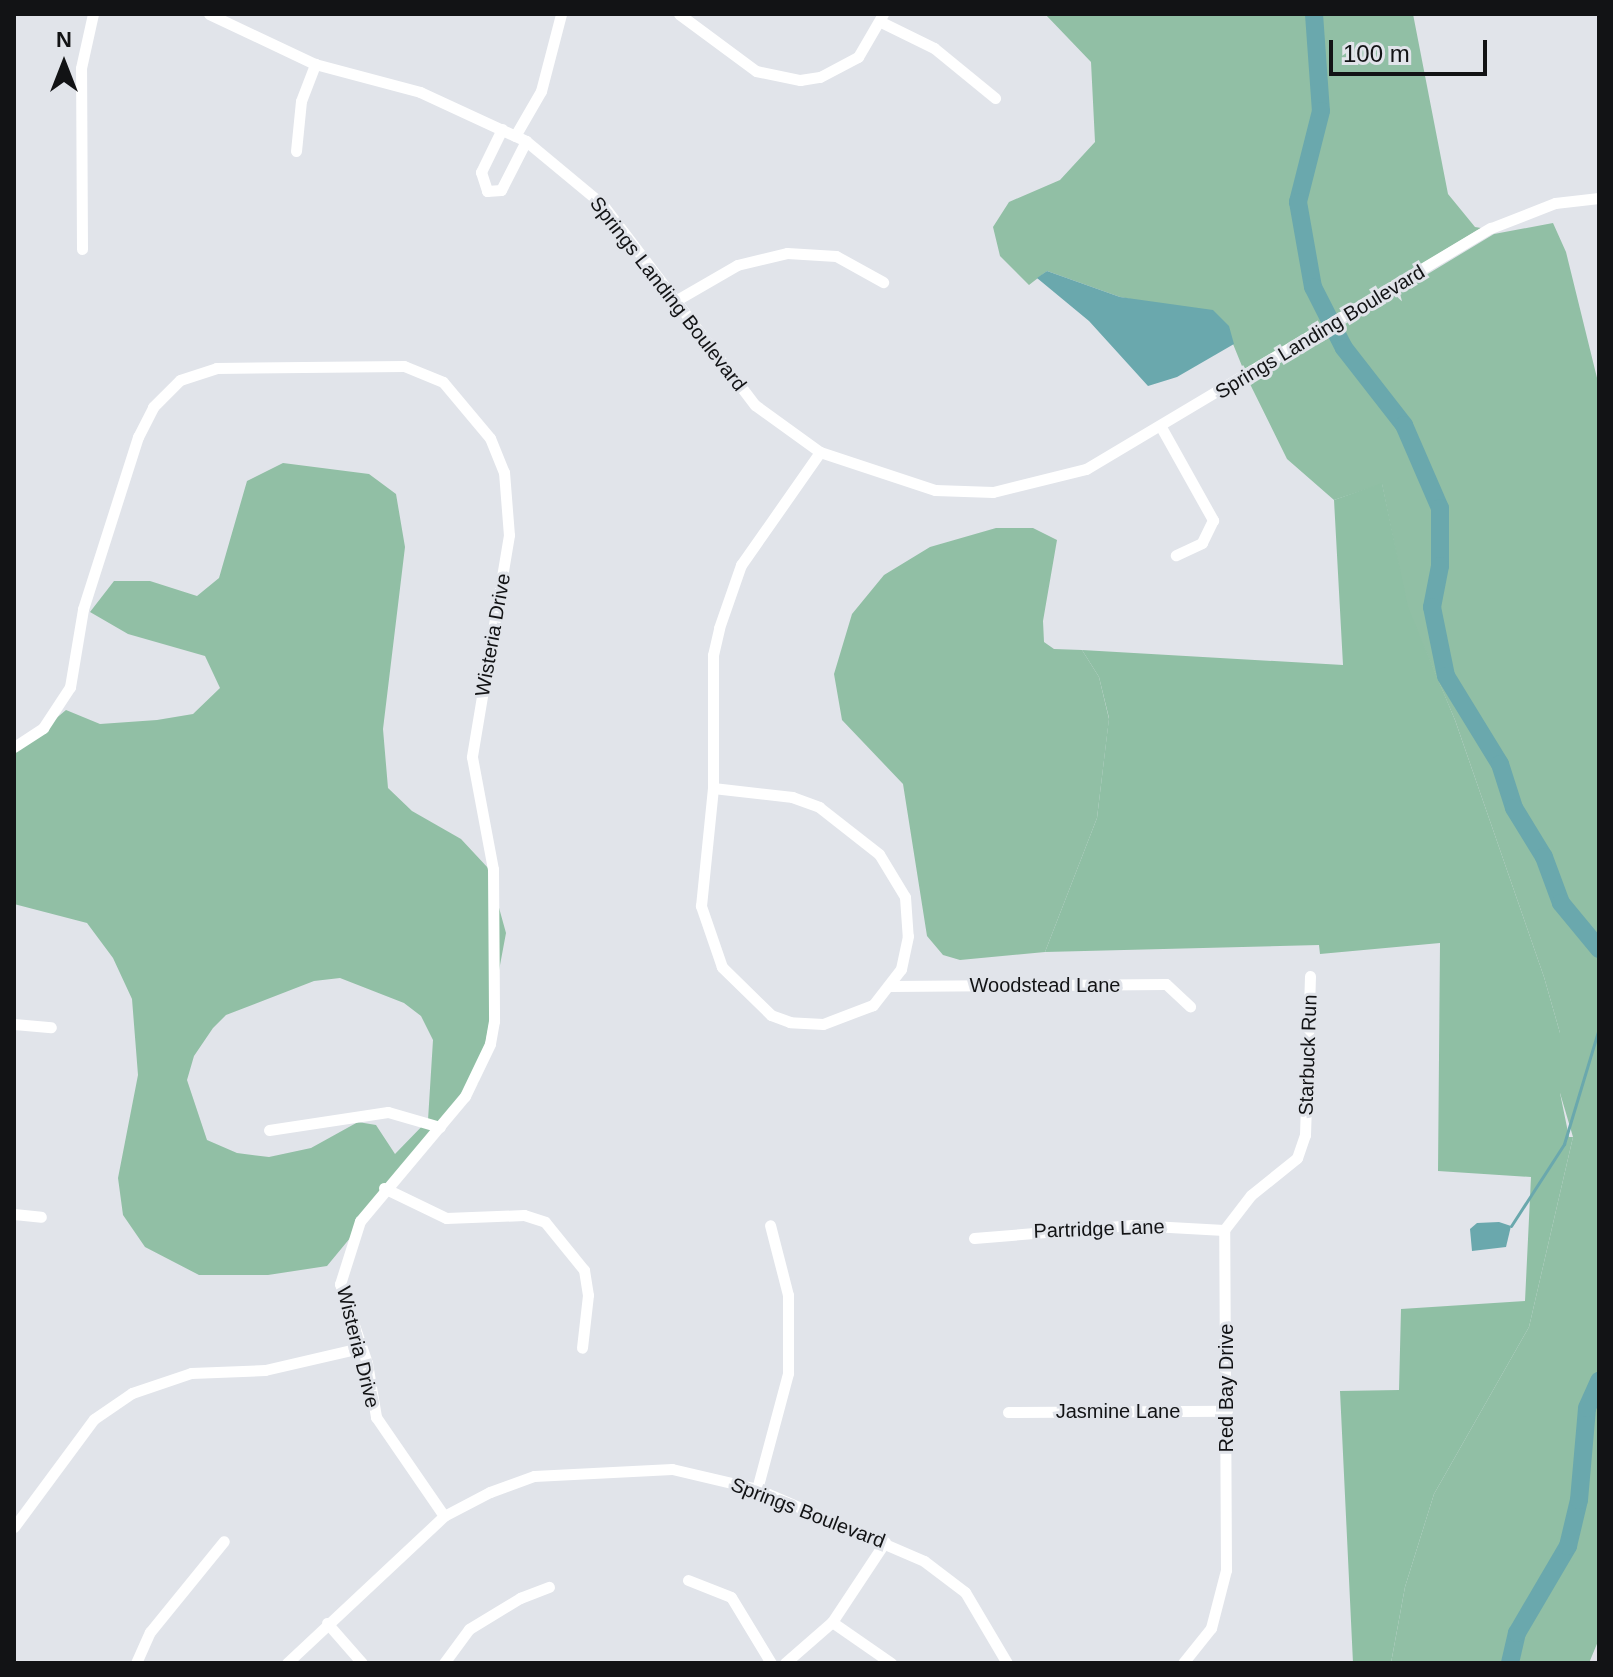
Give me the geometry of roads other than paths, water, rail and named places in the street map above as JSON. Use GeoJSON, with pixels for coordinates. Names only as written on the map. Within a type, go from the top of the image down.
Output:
{"type":"FeatureCollection","features":[{"type":"Feature","properties":{"kind":"street"},"geometry":{"type":"LineString","coordinates":[[82,249],[81,68],[93,14]]}},
{"type":"Feature","properties":{"kind":"street","name":"Springs Landing Boulevard"},"geometry":{"type":"LineString","coordinates":[[209,14],[315,64],[420,92],[521,138],[603,205],[755,405],[820,452],[935,490],[993,492],[1086,469],[1522,213],[1599,198]]}},
{"type":"Feature","properties":{"kind":"street"},"geometry":{"type":"LineString","coordinates":[[502,129],[481,172],[487,191],[501,190],[541,91],[561,14]]}},
{"type":"Feature","properties":{"kind":"street"},"geometry":{"type":"LineString","coordinates":[[679,14],[756,71],[800,80],[820,77],[858,57],[882,18],[934,48],[995,98]]}},
{"type":"Feature","properties":{"kind":"street"},"geometry":{"type":"LineString","coordinates":[[296,151],[301,101],[315,64]]}},
{"type":"Feature","properties":{"kind":"street"},"geometry":{"type":"LineString","coordinates":[[675,301],[737,265],[787,253],[836,256],[883,282]]}},
{"type":"Feature","properties":{"kind":"street","name":"Wisteria Drive"},"geometry":{"type":"LineString","coordinates":[[14,747],[43,728],[70,687],[88,589],[141,429],[166,391],[193,374],[216,368],[383,364],[424,371],[443,382],[498,455],[509,535],[472,757],[493,869],[494,1021],[478,1073],[440,1127],[384,1188],[350,1241],[340,1284],[360,1348],[376,1417],[444,1516]]}},
{"type":"Feature","properties":{"kind":"street"},"geometry":{"type":"LineString","coordinates":[[1161,427],[1213,520],[1202,543],[1176,555]]}},
{"type":"Feature","properties":{"kind":"street"},"geometry":{"type":"LineString","coordinates":[[713,788],[792,797],[819,807],[879,854],[905,897],[909,917],[906,956],[891,986],[873,1005],[849,1017],[806,1024],[771,1015],[735,985],[712,949],[701,906],[713,788],[713,655],[719,628],[741,565],[820,452]]}},
{"type":"Feature","properties":{"kind":"street","name":"Starbuck Run"},"geometry":{"type":"LineString","coordinates":[[1224,1230],[1251,1195],[1297,1158],[1305,1135],[1310,976]]}},
{"type":"Feature","properties":{"kind":"street","name":"Woodstead Lane"},"geometry":{"type":"LineString","coordinates":[[891,986],[1166,984],[1190,1006]]}},
{"type":"Feature","properties":{"kind":"street"},"geometry":{"type":"LineString","coordinates":[[14,1024],[51,1027]]}},
{"type":"Feature","properties":{"kind":"street"},"geometry":{"type":"LineString","coordinates":[[269,1130],[388,1112],[440,1127]]}},
{"type":"Feature","properties":{"kind":"street"},"geometry":{"type":"LineString","coordinates":[[384,1188],[446,1218],[524,1215],[545,1222],[584,1270],[588,1295],[582,1348]]}},
{"type":"Feature","properties":{"kind":"street"},"geometry":{"type":"LineString","coordinates":[[14,1214],[41,1217]]}},
{"type":"Feature","properties":{"kind":"street"},"geometry":{"type":"LineString","coordinates":[[757,1489],[788,1373],[788,1295],[770,1225]]}},
{"type":"Feature","properties":{"kind":"street","name":"Partridge Lane"},"geometry":{"type":"LineString","coordinates":[[974,1238],[1091,1226],[1224,1230]]}},
{"type":"Feature","properties":{"kind":"street","name":"Red Bay Drive"},"geometry":{"type":"LineString","coordinates":[[1183,1663],[1211,1628],[1224,1589],[1227,1411],[1220,1271],[1224,1230]]}},
{"type":"Feature","properties":{"kind":"street"},"geometry":{"type":"LineString","coordinates":[[14,1527],[94,1419],[132,1393],[191,1373],[279,1368],[360,1348]]}},
{"type":"Feature","properties":{"kind":"street","name":"Jasmine Lane"},"geometry":{"type":"LineString","coordinates":[[1008,1412],[1227,1411]]}},
{"type":"Feature","properties":{"kind":"street","name":"Springs Boulevard"},"geometry":{"type":"LineString","coordinates":[[287,1663],[444,1516],[513,1480],[534,1476],[672,1469],[757,1489],[924,1561],[965,1592],[1007,1663]]}},
{"type":"Feature","properties":{"kind":"street"},"geometry":{"type":"LineString","coordinates":[[136,1663],[150,1632],[224,1541]]}},
{"type":"Feature","properties":{"kind":"street"},"geometry":{"type":"LineString","coordinates":[[785,1663],[832,1622],[885,1542]]}},
{"type":"Feature","properties":{"kind":"street"},"geometry":{"type":"LineString","coordinates":[[688,1580],[731,1597],[771,1663]]}},
{"type":"Feature","properties":{"kind":"street"},"geometry":{"type":"LineString","coordinates":[[444,1663],[469,1629],[520,1598],[549,1587]]}},
{"type":"Feature","properties":{"kind":"street"},"geometry":{"type":"LineString","coordinates":[[832,1622],[891,1663]]}},
{"type":"Feature","properties":{"kind":"street"},"geometry":{"type":"LineString","coordinates":[[327,1623],[362,1663]]}},
{"type":"Feature","properties":{"kind":"water"},"geometry":{"type":"Polygon","coordinates":[[[1047,271],[1120,297],[1213,310],[1229,326],[1234,344],[1177,377],[1148,386],[1089,321],[1037,278],[1047,271]]]}},
{"type":"Feature","properties":{"kind":"water"},"geometry":{"type":"Polygon","coordinates":[[[1499,1222],[1511,1226],[1506,1247],[1472,1251],[1470,1229],[1477,1223],[1499,1222]]]}},
{"type":"Feature","properties":{"kind":"waterway"},"geometry":{"type":"LineString","coordinates":[[1314,14],[1321,111],[1298,202],[1313,287],[1344,348],[1404,425],[1440,508],[1440,566],[1432,607],[1446,676],[1500,764],[1514,808],[1544,857],[1561,903],[1599,949]]}},
{"type":"Feature","properties":{"kind":"waterway"},"geometry":{"type":"LineString","coordinates":[[1511,1226],[1564,1144],[1599,1028]]}},
{"type":"Feature","properties":{"kind":"waterway"},"geometry":{"type":"LineString","coordinates":[[1510,1663],[1517,1633],[1568,1546],[1579,1500],[1587,1408],[1599,1381]]}}]}
